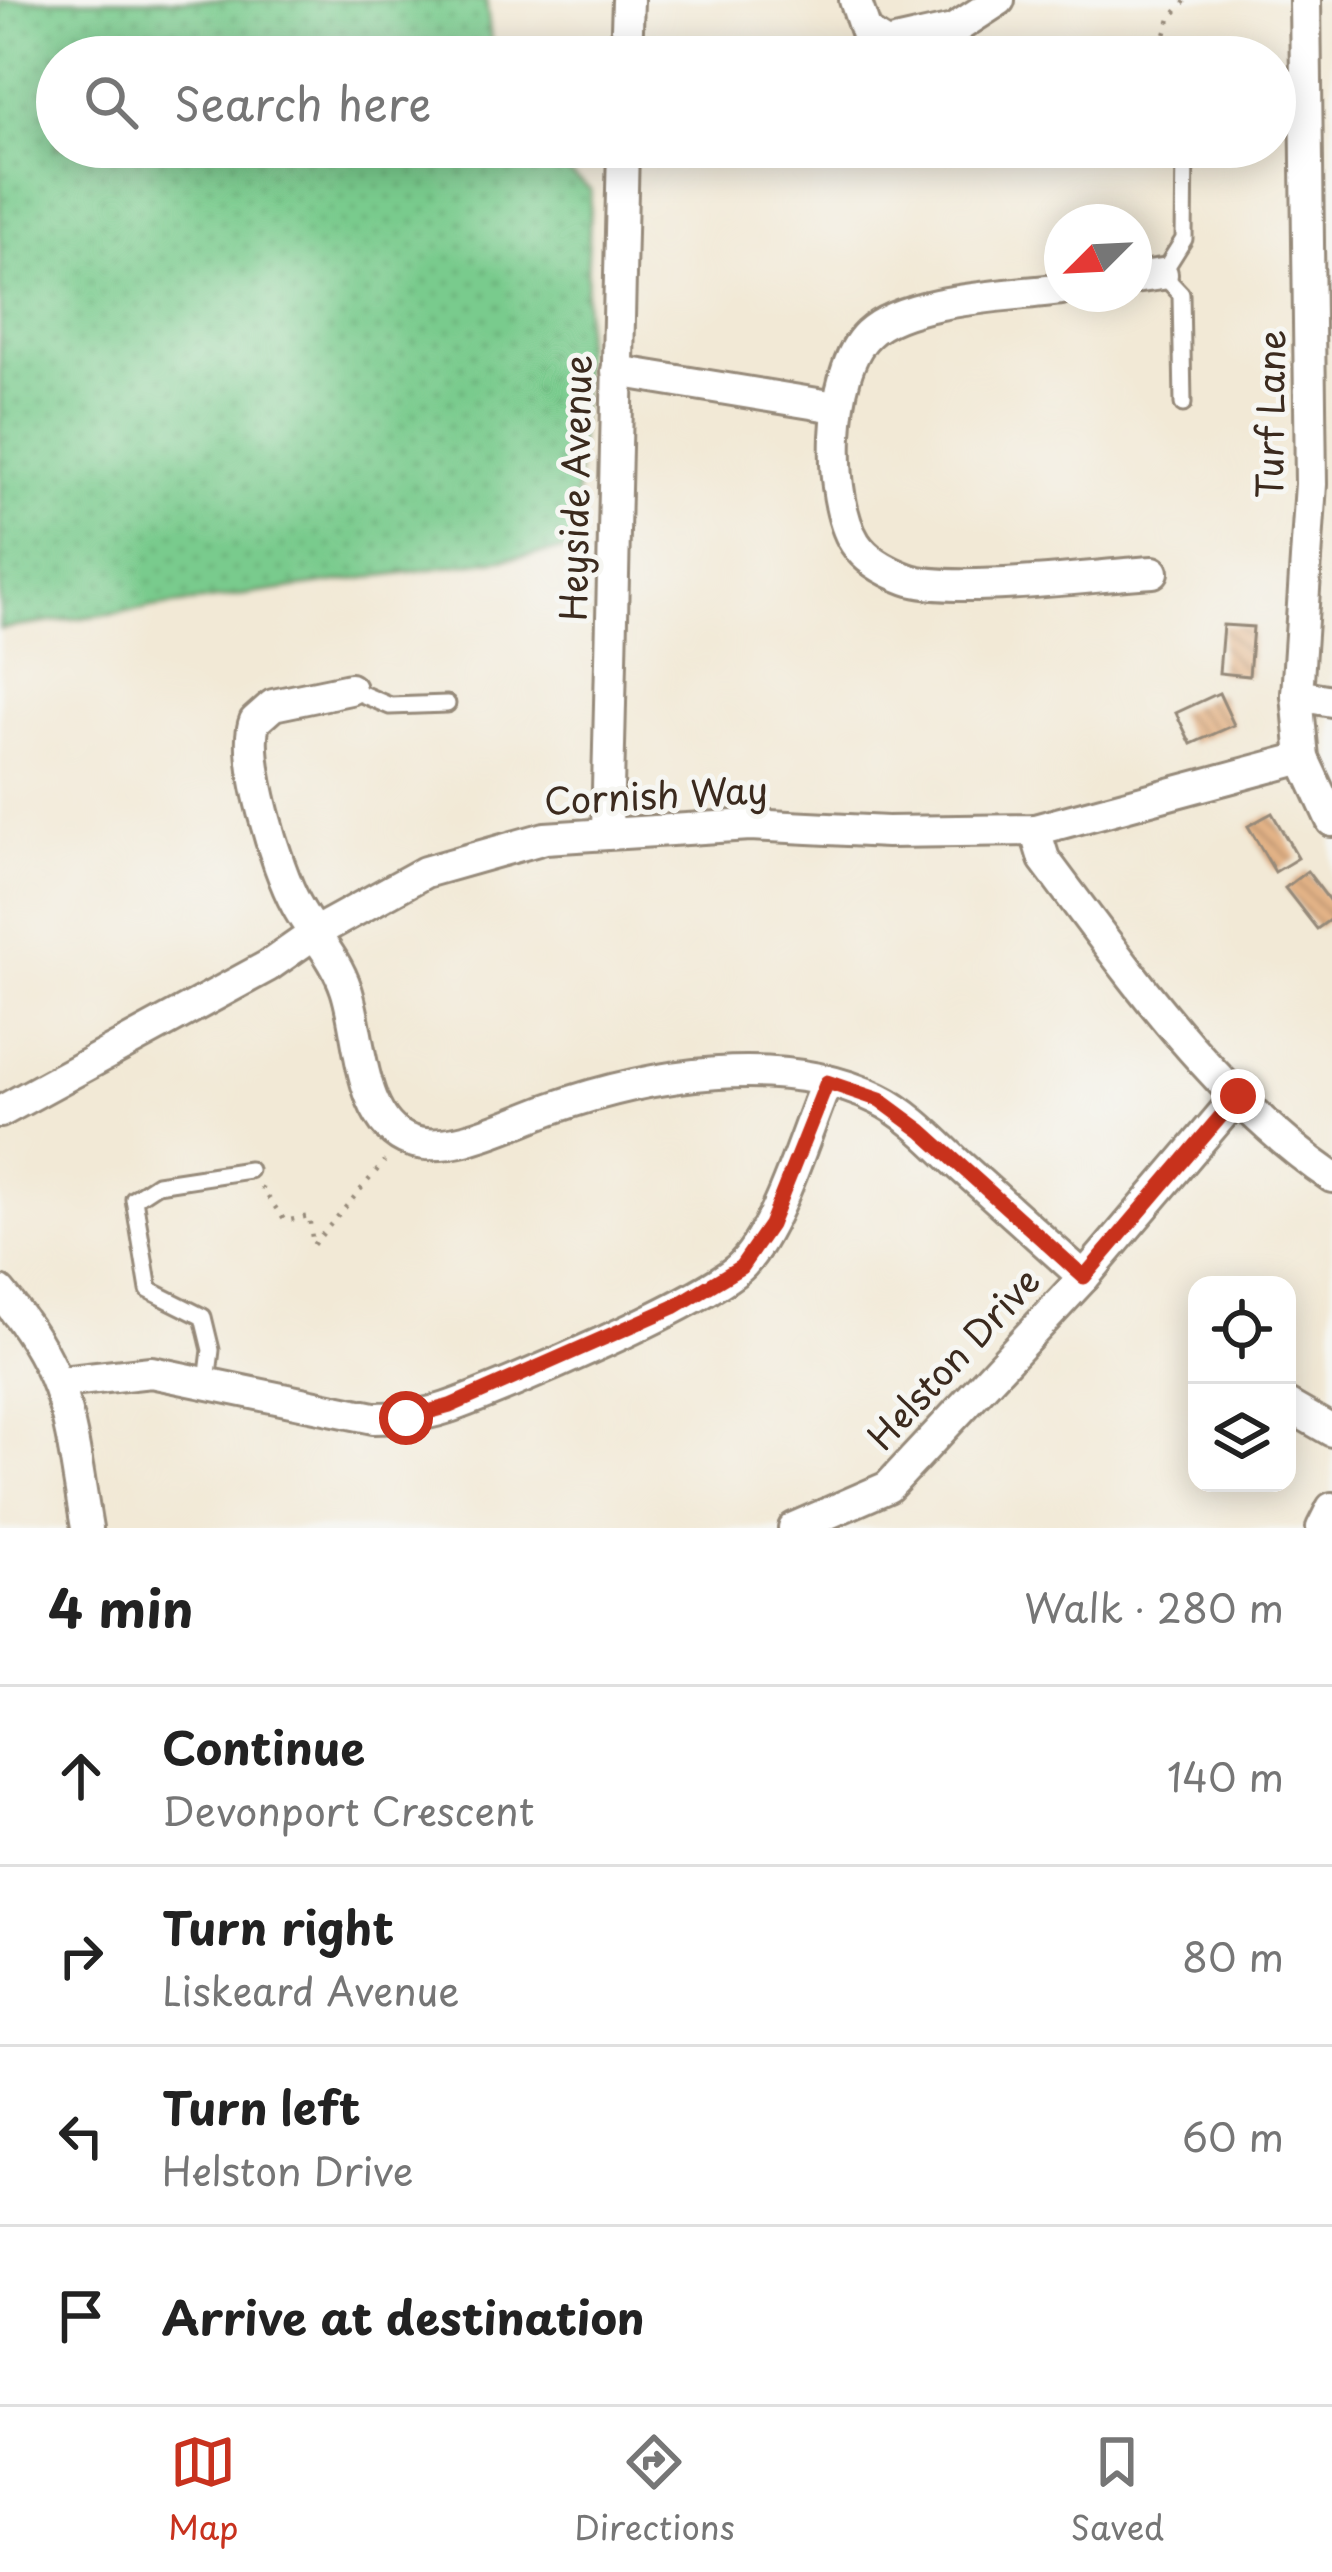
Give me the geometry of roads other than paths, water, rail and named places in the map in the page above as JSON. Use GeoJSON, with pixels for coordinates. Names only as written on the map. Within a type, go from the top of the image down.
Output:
{"type":"FeatureCollection","features":[{"type":"Feature","properties":{"kind":"street"},"geometry":{"type":"LineString","coordinates":[[627,36],[628,0]]}},
{"type":"Feature","properties":{"kind":"street"},"geometry":{"type":"LineString","coordinates":[[855,0],[866,32],[872,36]]}},
{"type":"Feature","properties":{"kind":"street"},"geometry":{"type":"LineString","coordinates":[[926,36],[953,30],[999,0]]}},
{"type":"Feature","properties":{"kind":"street","name":"Turf Lane"},"geometry":{"type":"LineString","coordinates":[[1305,0],[1322,487],[1297,695],[1303,758],[1332,821]]}},
{"type":"Feature","properties":{"kind":"street","name":"Heyside Avenue"},"geometry":{"type":"LineString","coordinates":[[607,832],[622,168]]}},
{"type":"Feature","properties":{"kind":"street"},"geometry":{"type":"LineString","coordinates":[[1044,292],[897,316],[866,335],[836,407],[834,444],[849,531],[862,551],[887,570],[942,585],[1153,572]]}},
{"type":"Feature","properties":{"kind":"street"},"geometry":{"type":"LineString","coordinates":[[617,371],[836,407]]}},
{"type":"Feature","properties":{"kind":"street"},"geometry":{"type":"LineString","coordinates":[[350,689],[273,705],[250,733],[277,859],[297,907],[318,931],[346,987],[380,1116],[405,1139],[439,1143],[470,1137],[578,1099],[683,1077],[827,1082],[880,1100],[922,1131],[1084,1277]]}},
{"type":"Feature","properties":{"kind":"street"},"geometry":{"type":"LineString","coordinates":[[1297,695],[1332,701]]}},
{"type":"Feature","properties":{"kind":"street","name":"Cornish Way"},"geometry":{"type":"LineString","coordinates":[[0,1112],[268,966],[318,931],[425,872],[544,838],[751,825],[887,832],[1035,830],[1303,758]]}},
{"type":"Feature","properties":{"kind":"street"},"geometry":{"type":"LineString","coordinates":[[1035,830],[1044,859],[1161,1012],[1238,1096],[1332,1177]]}},
{"type":"Feature","properties":{"kind":"street"},"geometry":{"type":"LineString","coordinates":[[61,1382],[151,1372],[345,1413],[406,1418],[450,1406],[674,1307],[728,1278],[754,1252],[827,1082]]}},
{"type":"Feature","properties":{"kind":"street","name":"Helston Drive"},"geometry":{"type":"LineString","coordinates":[[794,1528],[888,1487],[1084,1277],[1238,1096]]}},
{"type":"Feature","properties":{"kind":"street"},"geometry":{"type":"LineString","coordinates":[[0,1292],[34,1332],[61,1382],[87,1528]]}},
{"type":"Feature","properties":{"kind":"street"},"geometry":{"type":"LineString","coordinates":[[1296,1410],[1332,1431]]}},
{"type":"Feature","properties":{"kind":"street"},"geometry":{"type":"LineString","coordinates":[[1322,1528],[1332,1508]]}},
{"type":"Feature","properties":{"kind":"lane"},"geometry":{"type":"LineString","coordinates":[[1152,272],[1184,239],[1185,168]]}},
{"type":"Feature","properties":{"kind":"lane"},"geometry":{"type":"LineString","coordinates":[[1152,278],[1181,294],[1183,404]]}},
{"type":"Feature","properties":{"kind":"lane"},"geometry":{"type":"LineString","coordinates":[[350,689],[390,706],[447,704]]}},
{"type":"Feature","properties":{"kind":"lane"},"geometry":{"type":"LineString","coordinates":[[207,1382],[211,1350],[203,1317],[159,1300],[144,1283],[134,1199],[157,1184],[249,1170]]}}]}
